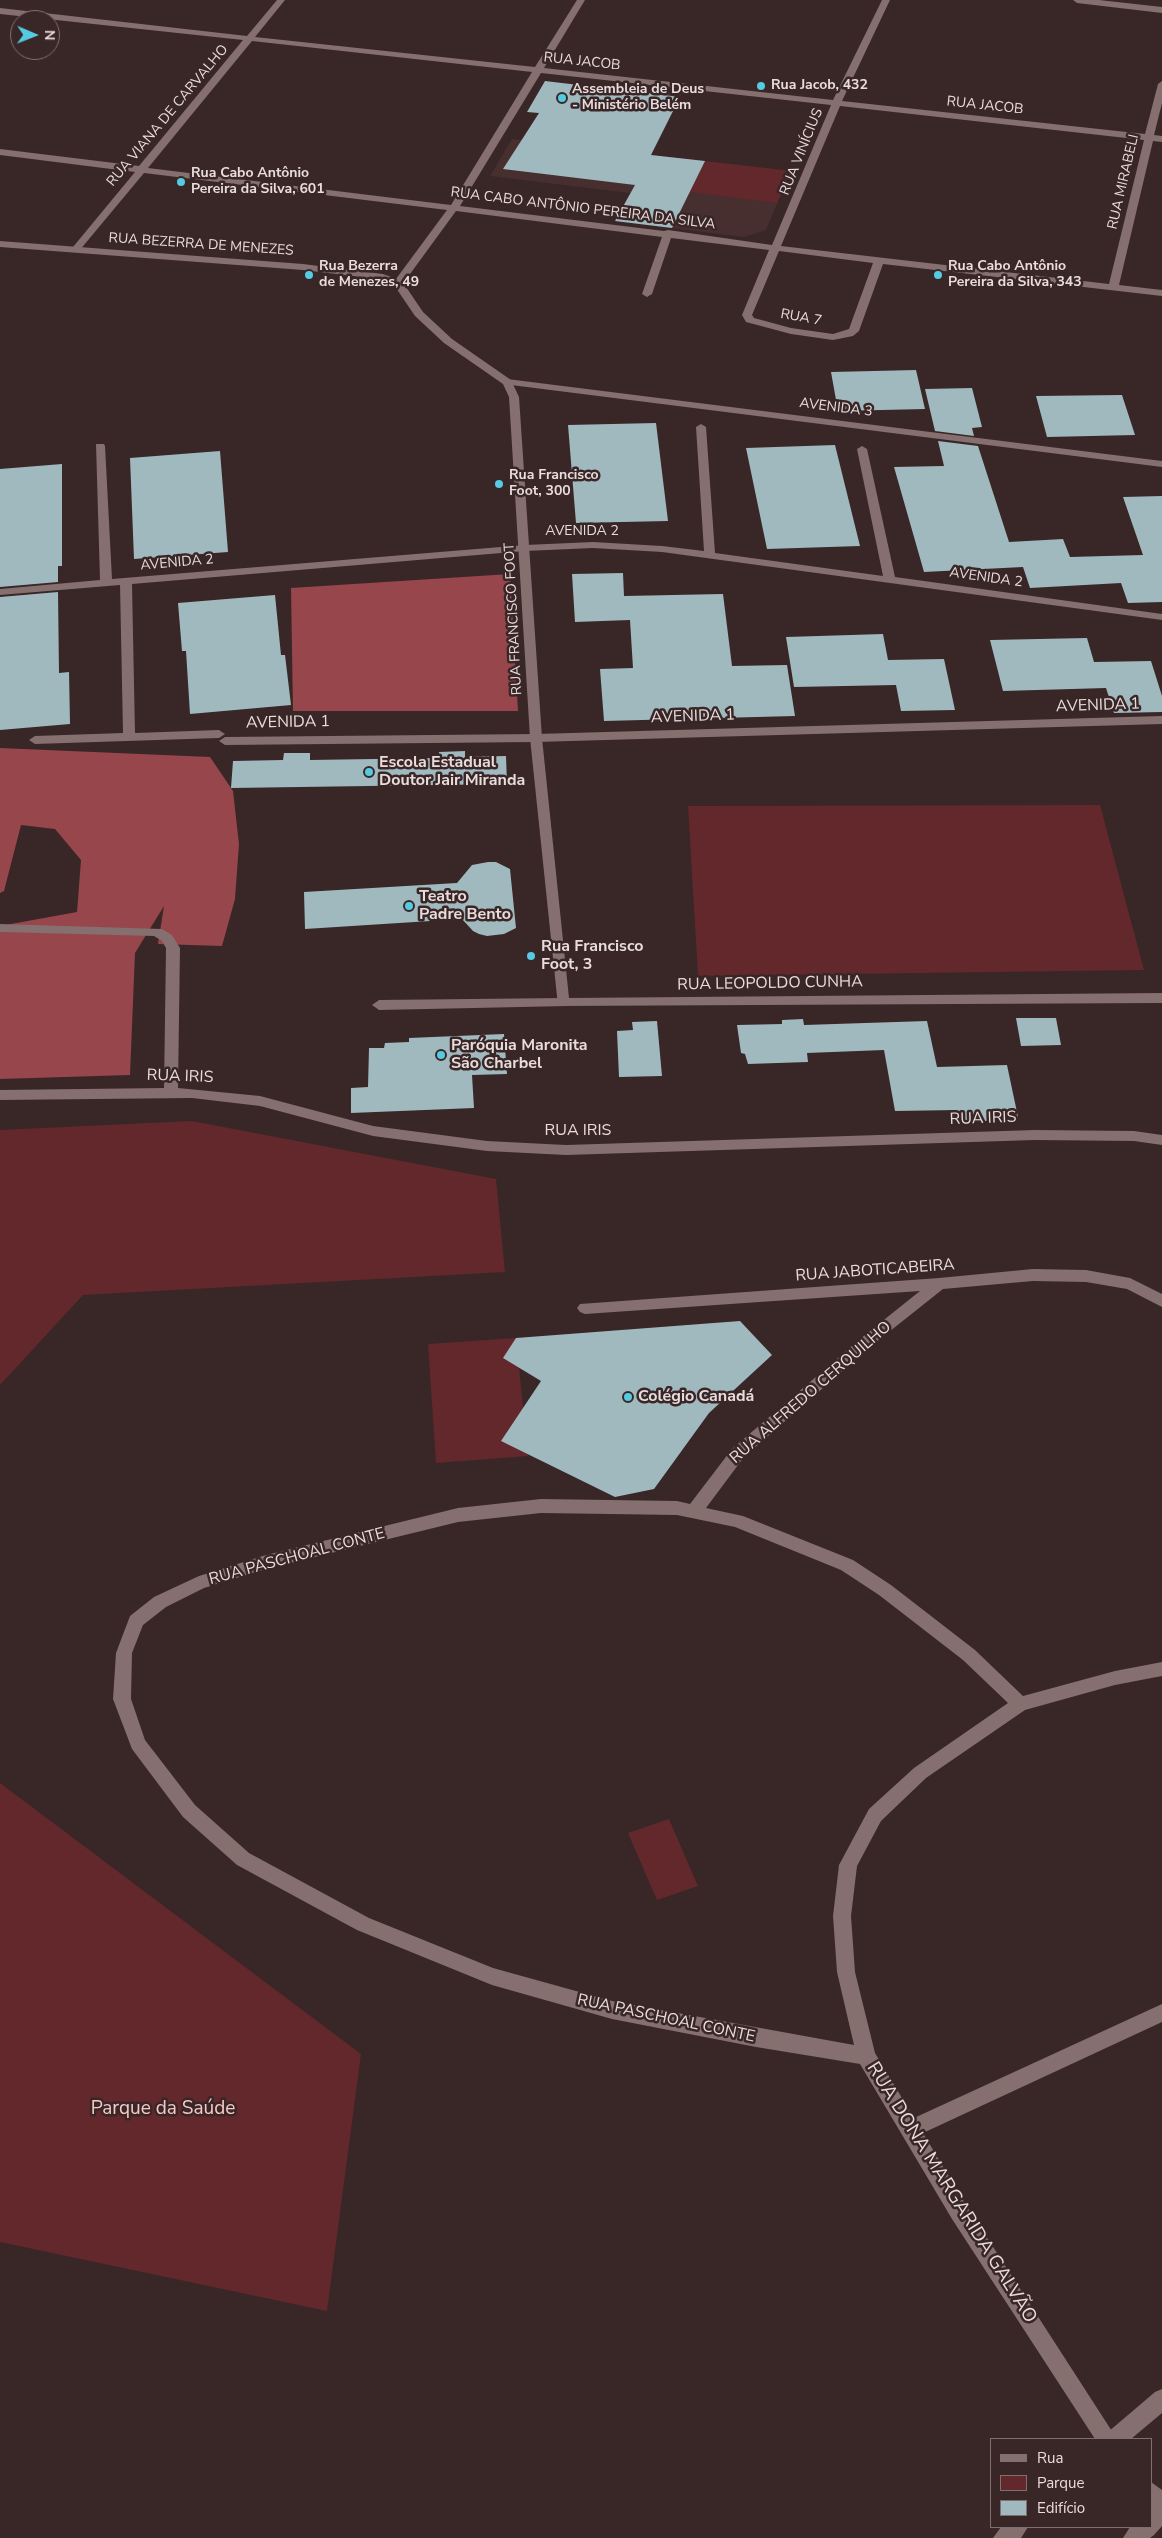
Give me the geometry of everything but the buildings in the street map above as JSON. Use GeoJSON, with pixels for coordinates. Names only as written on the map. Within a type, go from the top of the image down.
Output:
{"type":"FeatureCollection","features":[{"type":"Feature","properties":{"kind":"street","name":"RUA VIANA DE CARVALHO"},"geometry":{"type":"LineString","coordinates":[[76,249],[281,0]]}},
{"type":"Feature","properties":{"kind":"street"},"geometry":{"type":"LineString","coordinates":[[507,382],[448,342],[418,314],[398,283],[454,206],[536,70],[581,0]]}},
{"type":"Feature","properties":{"kind":"street","name":"RUA VINÍCIUS"},"geometry":{"type":"LineString","coordinates":[[747,315],[778,247],[836,104],[886,0]]}},
{"type":"Feature","properties":{"kind":"street"},"geometry":{"type":"LineString","coordinates":[[1077,0],[1162,10]]}},
{"type":"Feature","properties":{"kind":"street","name":"RUA JACOB"},"geometry":{"type":"LineString","coordinates":[[0,11],[1162,140]]}},
{"type":"Feature","properties":{"kind":"street","name":"RUA MIRABELI"},"geometry":{"type":"LineString","coordinates":[[1114,286],[1147,138],[1162,84]]}},
{"type":"Feature","properties":{"kind":"street","name":"RUA CABO ANTÔNIO PEREIRA DA SILVA"},"geometry":{"type":"LineString","coordinates":[[0,152],[454,206],[880,261],[1114,286],[1162,293]]}},
{"type":"Feature","properties":{"kind":"street"},"geometry":{"type":"LineString","coordinates":[[647,294],[668,234]]}},
{"type":"Feature","properties":{"kind":"street","name":"RUA BEZERRA DE MENEZES"},"geometry":{"type":"LineString","coordinates":[[0,244],[303,267],[380,276],[398,283]]}},
{"type":"Feature","properties":{"kind":"street","name":"RUA 7"},"geometry":{"type":"LineString","coordinates":[[747,315],[750,320],[760,324],[833,337],[854,332],[880,261]]}},
{"type":"Feature","properties":{"kind":"street","name":"AVENIDA 3"},"geometry":{"type":"LineString","coordinates":[[507,382],[1162,464]]}},
{"type":"Feature","properties":{"kind":"street","name":"RUA FRANCISCO FOOT"},"geometry":{"type":"LineString","coordinates":[[507,382],[514,397],[536,738],[563,1003]]}},
{"type":"Feature","properties":{"kind":"street"},"geometry":{"type":"LineString","coordinates":[[701,428],[710,556]]}},
{"type":"Feature","properties":{"kind":"street"},"geometry":{"type":"LineString","coordinates":[[100,446],[106,583]]}},
{"type":"Feature","properties":{"kind":"street"},"geometry":{"type":"LineString","coordinates":[[862,449],[890,580]]}},
{"type":"Feature","properties":{"kind":"street","name":"AVENIDA 2"},"geometry":{"type":"LineString","coordinates":[[0,592],[126,583],[525,548],[593,545],[662,549],[1162,617]]}},
{"type":"Feature","properties":{"kind":"street"},"geometry":{"type":"LineString","coordinates":[[126,583],[129,737]]}},
{"type":"Feature","properties":{"kind":"street","name":"AVENIDA 1"},"geometry":{"type":"LineString","coordinates":[[35,740],[129,737],[536,738],[1162,720]]}},
{"type":"Feature","properties":{"kind":"street"},"geometry":{"type":"LineString","coordinates":[[0,928],[157,932],[167,938],[174,948],[171,1093]]}},
{"type":"Feature","properties":{"kind":"street","name":"RUA LEOPOLDO CUNHA"},"geometry":{"type":"LineString","coordinates":[[379,1005],[1162,998]]}},
{"type":"Feature","properties":{"kind":"street","name":"RUA IRIS"},"geometry":{"type":"LineString","coordinates":[[0,1095],[192,1093],[260,1101],[373,1131],[487,1146],[566,1150],[1035,1135],[1134,1136],[1162,1140]]}},
{"type":"Feature","properties":{"kind":"street","name":"RUA JABOTICABEIRA"},"geometry":{"type":"LineString","coordinates":[[585,1308],[939,1284],[1034,1275],[1086,1276],[1130,1284],[1162,1301]]}},
{"type":"Feature","properties":{"kind":"street","name":"RUA ALFREDO CERQUILHO"},"geometry":{"type":"LineString","coordinates":[[693,1512],[738,1453],[865,1342],[939,1284]]}},
{"type":"Feature","properties":{"kind":"street","name":"RUA PASCHOAL CONTE"},"geometry":{"type":"LineString","coordinates":[[866,2056],[756,2038],[612,2010],[492,1976],[363,1924],[243,1859],[189,1812],[138,1744],[122,1699],[124,1653],[136,1621],[160,1602],[199,1583],[284,1557],[458,1515],[541,1506],[677,1508],[737,1520],[847,1565],[885,1590],[969,1655],[1020,1704]]}},
{"type":"Feature","properties":{"kind":"street","name":"RUA DONA MARGARIDA GALVÃO"},"geometry":{"type":"LineString","coordinates":[[1106,2438],[959,2212],[866,2056],[846,1972],[842,1916],[848,1865],[875,1815],[920,1773],[1020,1704],[1116,1678],[1162,1669]]}},
{"type":"Feature","properties":{"kind":"street"},"geometry":{"type":"LineString","coordinates":[[910,2129],[1162,2013]]}},
{"type":"Feature","properties":{"kind":"street"},"geometry":{"type":"LineString","coordinates":[[1115,2438],[1162,2399]]}},
{"type":"Feature","properties":{"kind":"street"},"geometry":{"type":"LineString","coordinates":[[1152,2494],[1162,2509],[1152,2521]]}},
{"type":"Feature","properties":{"kind":"street"},"geometry":{"type":"LineString","coordinates":[[1004,2538],[1016,2528]]}},
{"type":"Feature","properties":{"kind":"street"},"geometry":{"type":"LineString","coordinates":[[1134,2538],[1145,2528]]}},
{"type":"Feature","properties":{"kind":"shaded area"},"geometry":{"type":"Polygon","coordinates":[[[628,87],[682,93],[651,155],[791,171],[766,230],[744,237],[615,221],[630,193],[490,176],[512,139],[595,148],[628,87]]]}},
{"type":"Feature","properties":{"kind":"shaded area"},"geometry":{"type":"Polygon","coordinates":[[[510,574],[518,711],[293,711],[291,588],[510,574]]]}},
{"type":"Feature","properties":{"kind":"shaded area"},"geometry":{"type":"Polygon","coordinates":[[[0,748],[210,757],[233,791],[239,844],[235,899],[222,946],[158,944],[164,906],[135,953],[130,1075],[0,1079],[0,926],[77,912],[81,860],[55,829],[21,825],[4,891],[0,893],[0,748]]]}},
{"type":"Feature","properties":{"kind":"green space"},"geometry":{"type":"Polygon","coordinates":[[[705,161],[791,171],[777,203],[690,192],[705,161]]]}},
{"type":"Feature","properties":{"kind":"green space"},"geometry":{"type":"Polygon","coordinates":[[[1100,805],[1144,970],[698,976],[688,806],[1100,805]]]}},
{"type":"Feature","properties":{"kind":"green space"},"geometry":{"type":"Polygon","coordinates":[[[192,1121],[496,1179],[505,1272],[83,1295],[0,1385],[0,1130],[192,1121]]]}},
{"type":"Feature","properties":{"kind":"green space"},"geometry":{"type":"Polygon","coordinates":[[[516,1338],[528,1456],[436,1463],[428,1344],[516,1338]]]}},
{"type":"Feature","properties":{"kind":"green space","name":"Parque da Saúde"},"geometry":{"type":"Polygon","coordinates":[[[0,1783],[361,2054],[327,2311],[0,2242],[0,1783]]]}},
{"type":"Feature","properties":{"kind":"green space"},"geometry":{"type":"Polygon","coordinates":[[[669,1819],[698,1886],[657,1900],[628,1833],[669,1819]]]}},
{"type":"Feature","properties":{"kind":"place","name":"Rua Jacob, 432"},"geometry":{"type":"Point","coordinates":[761,86]}},
{"type":"Feature","properties":{"kind":"place","name":"Assembleia de Deus - Ministério Belém"},"geometry":{"type":"Point","coordinates":[562,98]}},
{"type":"Feature","properties":{"kind":"place","name":"Rua Cabo Antônio Pereira da Silva, 601"},"geometry":{"type":"Point","coordinates":[181,182]}},
{"type":"Feature","properties":{"kind":"place","name":"Rua Bezerra de Menezes, 49"},"geometry":{"type":"Point","coordinates":[309,275]}},
{"type":"Feature","properties":{"kind":"place","name":"Rua Cabo Antônio Pereira da Silva, 343"},"geometry":{"type":"Point","coordinates":[938,275]}},
{"type":"Feature","properties":{"kind":"place","name":"Rua Francisco Foot, 300"},"geometry":{"type":"Point","coordinates":[499,484]}},
{"type":"Feature","properties":{"kind":"place","name":"Escola Estadual Doutor Jair Miranda"},"geometry":{"type":"Point","coordinates":[369,772]}},
{"type":"Feature","properties":{"kind":"place","name":"Teatro Padre Bento"},"geometry":{"type":"Point","coordinates":[409,906]}},
{"type":"Feature","properties":{"kind":"place","name":"Rua Francisco Foot, 3"},"geometry":{"type":"Point","coordinates":[531,956]}},
{"type":"Feature","properties":{"kind":"place","name":"Paróquia Maronita São Charbel"},"geometry":{"type":"Point","coordinates":[441,1055]}},
{"type":"Feature","properties":{"kind":"place","name":"Colégio Canadá"},"geometry":{"type":"Point","coordinates":[628,1397]}}]}
